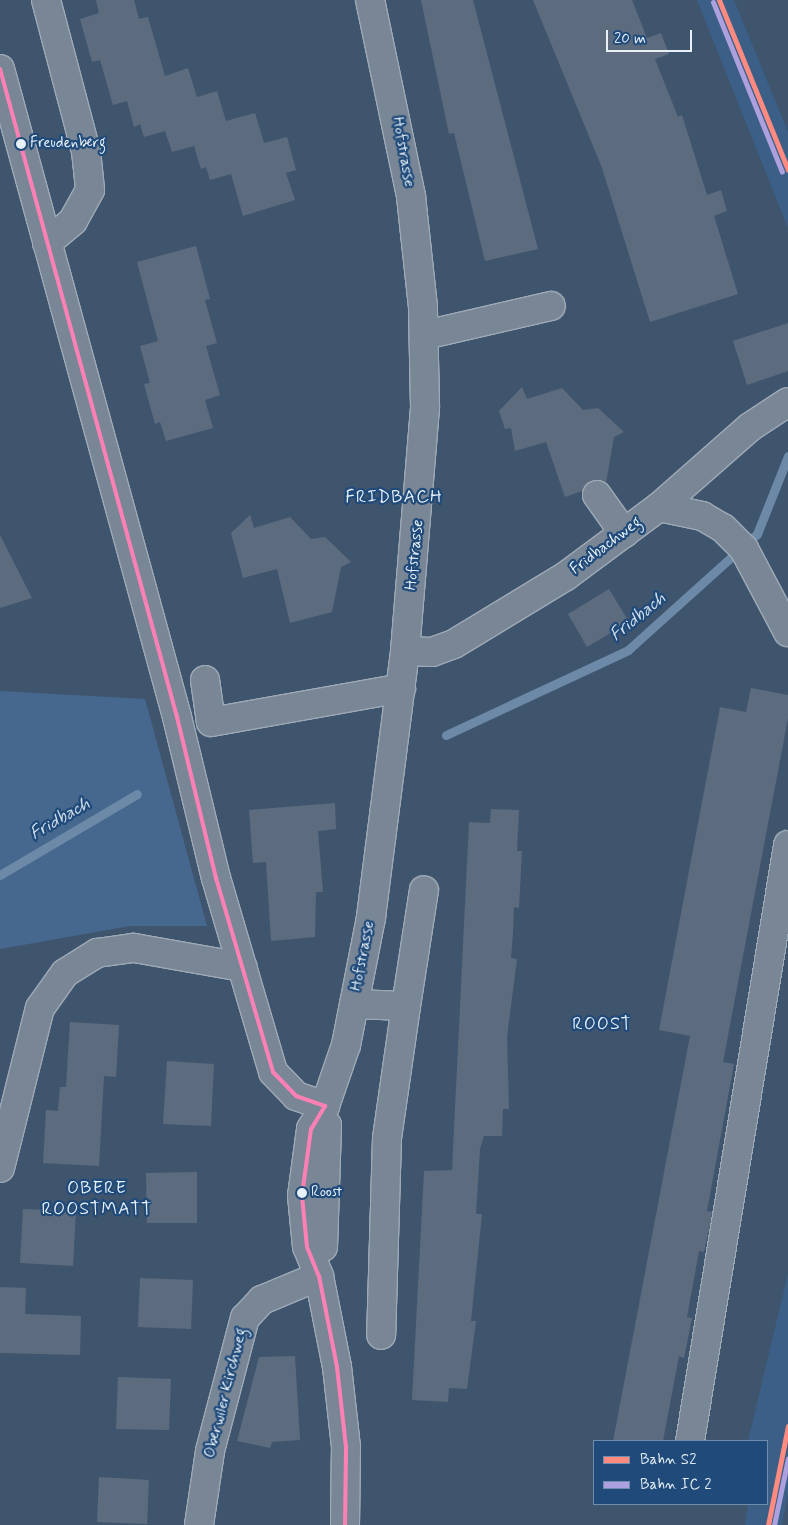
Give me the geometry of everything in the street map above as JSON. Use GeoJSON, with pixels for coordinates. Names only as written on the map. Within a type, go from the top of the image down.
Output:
{"type":"FeatureCollection","features":[{"type":"Feature","properties":{"kind":"street"},"geometry":{"type":"LineString","coordinates":[[46,0],[86,151],[90,190],[74,221],[47,243]]}},
{"type":"Feature","properties":{"kind":"street","name":"Hofstrasse"},"geometry":{"type":"LineString","coordinates":[[345,1525],[346,1447],[319,1276],[307,1247],[302,1196],[311,1129],[325,1106],[354,1004],[372,907],[401,688],[422,484],[425,335],[404,148],[370,0]]}},
{"type":"Feature","properties":{"kind":"street"},"geometry":{"type":"LineString","coordinates":[[0,69],[242,968],[273,1072],[296,1096],[325,1106]]}},
{"type":"Feature","properties":{"kind":"street"},"geometry":{"type":"LineString","coordinates":[[425,335],[551,306]]}},
{"type":"Feature","properties":{"kind":"street","name":"Fridbachweg"},"geometry":{"type":"LineString","coordinates":[[405,651],[432,652],[454,644],[566,576],[659,507],[750,427],[788,402]]}},
{"type":"Feature","properties":{"kind":"street"},"geometry":{"type":"LineString","coordinates":[[597,495],[624,533]]}},
{"type":"Feature","properties":{"kind":"street"},"geometry":{"type":"LineString","coordinates":[[659,507],[702,516],[734,539],[751,562],[788,632]]}},
{"type":"Feature","properties":{"kind":"street"},"geometry":{"type":"LineString","coordinates":[[205,680],[211,722],[401,688]]}},
{"type":"Feature","properties":{"kind":"street"},"geometry":{"type":"LineString","coordinates":[[690,1440],[788,845]]}},
{"type":"Feature","properties":{"kind":"street"},"geometry":{"type":"LineString","coordinates":[[381,1335],[387,1138],[424,890]]}},
{"type":"Feature","properties":{"kind":"street"},"geometry":{"type":"LineString","coordinates":[[0,1168],[40,1008],[65,973],[97,953],[134,948],[242,968]]}},
{"type":"Feature","properties":{"kind":"street"},"geometry":{"type":"LineString","coordinates":[[354,1004],[406,1006]]}},
{"type":"Feature","properties":{"kind":"street","name":"Oberwiler Kirchweg"},"geometry":{"type":"LineString","coordinates":[[199,1525],[210,1451],[245,1318],[262,1300],[319,1276]]}},
{"type":"Feature","properties":{"kind":"shaded area"},"geometry":{"type":"Polygon","coordinates":[[[697,0],[734,0],[788,132],[788,228],[697,0]]]}},
{"type":"Feature","properties":{"kind":"shaded area"},"geometry":{"type":"Polygon","coordinates":[[[0,691],[145,699],[207,926],[130,926],[0,949],[0,691]]]}},
{"type":"Feature","properties":{"kind":"shaded area"},"geometry":{"type":"Polygon","coordinates":[[[788,1274],[788,1493],[782,1525],[745,1525],[748,1505],[768,1505],[768,1440],[748,1440],[788,1274]]]}},
{"type":"Feature","properties":{"kind":"building"},"geometry":{"type":"Polygon","coordinates":[[[96,0],[134,0],[139,19],[148,17],[165,76],[188,68],[197,97],[217,91],[226,121],[255,113],[264,143],[287,137],[296,170],[286,173],[295,200],[243,216],[231,174],[210,180],[206,167],[201,169],[194,146],[172,152],[165,131],[144,137],[140,124],[134,127],[127,101],[113,105],[100,60],[92,62],[80,19],[99,13],[96,0]]]}},
{"type":"Feature","properties":{"kind":"building"},"geometry":{"type":"Polygon","coordinates":[[[421,0],[473,0],[538,249],[485,261],[454,133],[449,134],[421,0]]]}},
{"type":"Feature","properties":{"kind":"building"},"geometry":{"type":"Polygon","coordinates":[[[533,0],[632,0],[647,38],[661,33],[669,54],[655,59],[678,117],[682,115],[707,195],[721,190],[727,211],[714,216],[738,294],[650,322],[602,168],[533,0]]]}},
{"type":"Feature","properties":{"kind":"building"},"geometry":{"type":"Polygon","coordinates":[[[196,246],[210,299],[205,300],[217,343],[206,346],[220,395],[205,400],[213,428],[166,441],[160,422],[155,424],[144,384],[150,383],[140,346],[158,341],[137,262],[196,246]]]}},
{"type":"Feature","properties":{"kind":"building"},"geometry":{"type":"Polygon","coordinates":[[[788,323],[788,371],[747,385],[733,341],[788,323]]]}},
{"type":"Feature","properties":{"kind":"building"},"geometry":{"type":"Polygon","coordinates":[[[522,387],[527,399],[562,388],[583,410],[598,408],[624,432],[614,437],[606,483],[595,480],[582,491],[565,497],[546,442],[515,451],[511,428],[505,429],[499,411],[522,387]]]}},
{"type":"Feature","properties":{"kind":"building"},"geometry":{"type":"Polygon","coordinates":[[[250,515],[254,528],[290,517],[311,539],[325,537],[351,562],[341,567],[332,612],[290,623],[277,569],[243,578],[231,533],[250,515]]]}},
{"type":"Feature","properties":{"kind":"building"},"geometry":{"type":"Polygon","coordinates":[[[0,535],[32,598],[0,608],[0,535]]]}},
{"type":"Feature","properties":{"kind":"building"},"geometry":{"type":"Polygon","coordinates":[[[609,589],[629,622],[587,647],[568,614],[609,589]]]}},
{"type":"Feature","properties":{"kind":"building"},"geometry":{"type":"Polygon","coordinates":[[[751,688],[788,695],[788,718],[723,1062],[734,1064],[707,1211],[712,1212],[711,1220],[704,1252],[699,1251],[687,1317],[692,1318],[684,1358],[679,1356],[663,1440],[613,1440],[690,1036],[659,1030],[720,707],[746,712],[751,688]]]}},
{"type":"Feature","properties":{"kind":"building"},"geometry":{"type":"Polygon","coordinates":[[[335,803],[336,829],[318,831],[323,892],[316,892],[315,937],[271,941],[266,862],[253,863],[249,810],[335,803]]]}},
{"type":"Feature","properties":{"kind":"building"},"geometry":{"type":"Polygon","coordinates":[[[491,809],[519,810],[517,851],[522,851],[519,908],[514,907],[511,958],[517,959],[507,1037],[509,1109],[503,1109],[502,1136],[484,1136],[480,1149],[476,1214],[482,1214],[471,1321],[476,1321],[467,1389],[449,1388],[448,1402],[412,1400],[424,1171],[452,1170],[469,822],[490,823],[491,809]]]}},
{"type":"Feature","properties":{"kind":"building"},"geometry":{"type":"Polygon","coordinates":[[[70,1022],[119,1025],[116,1077],[104,1076],[99,1166],[43,1163],[46,1110],[58,1111],[60,1087],[66,1087],[70,1022]]]}},
{"type":"Feature","properties":{"kind":"building"},"geometry":{"type":"Polygon","coordinates":[[[167,1061],[214,1064],[211,1126],[163,1124],[167,1061]]]}},
{"type":"Feature","properties":{"kind":"building"},"geometry":{"type":"Polygon","coordinates":[[[197,1172],[197,1223],[147,1223],[146,1173],[197,1172]]]}},
{"type":"Feature","properties":{"kind":"building"},"geometry":{"type":"Polygon","coordinates":[[[23,1209],[76,1211],[73,1266],[20,1263],[23,1209]]]}},
{"type":"Feature","properties":{"kind":"building"},"geometry":{"type":"Polygon","coordinates":[[[140,1278],[193,1280],[191,1329],[138,1327],[140,1278]]]}},
{"type":"Feature","properties":{"kind":"building"},"geometry":{"type":"Polygon","coordinates":[[[0,1287],[26,1288],[25,1314],[81,1316],[80,1355],[0,1353],[0,1287]]]}},
{"type":"Feature","properties":{"kind":"building"},"geometry":{"type":"Polygon","coordinates":[[[295,1356],[300,1440],[272,1442],[270,1448],[237,1441],[259,1357],[295,1356]]]}},
{"type":"Feature","properties":{"kind":"building"},"geometry":{"type":"Polygon","coordinates":[[[118,1377],[171,1379],[169,1430],[116,1429],[118,1377]]]}},
{"type":"Feature","properties":{"kind":"building"},"geometry":{"type":"Polygon","coordinates":[[[99,1477],[149,1480],[147,1524],[97,1522],[99,1477]]]}},
{"type":"Feature","properties":{"kind":"waterway","name":"Fridbach"},"geometry":{"type":"LineString","coordinates":[[446,735],[628,650],[757,534],[788,456]]}},
{"type":"Feature","properties":{"kind":"waterway","name":"Fridbach"},"geometry":{"type":"LineString","coordinates":[[0,875],[137,794]]}},
{"type":"Feature","properties":{"kind":"rail line","name":"S2"},"geometry":{"type":"LineString","coordinates":[[719,0],[788,170]]}},
{"type":"Feature","properties":{"kind":"rail line","name":"S2"},"geometry":{"type":"LineString","coordinates":[[768,1525],[788,1426]]}},
{"type":"Feature","properties":{"kind":"transit line"},"geometry":{"type":"LineString","coordinates":[[713,2],[782,172]]}},
{"type":"Feature","properties":{"kind":"transit line"},"geometry":{"type":"LineString","coordinates":[[0,69],[177,717],[216,878],[273,1072],[296,1096],[325,1106]]}},
{"type":"Feature","properties":{"kind":"transit line"},"geometry":{"type":"LineString","coordinates":[[325,1106],[311,1129],[302,1196],[307,1247],[319,1276],[337,1367],[346,1447],[345,1525]]}},
{"type":"Feature","properties":{"kind":"transit line"},"geometry":{"type":"LineString","coordinates":[[774,1525],[788,1458]]}},
{"type":"Feature","properties":{"kind":"place","name":"Freudenberg"},"geometry":{"type":"Point","coordinates":[21,144]}},
{"type":"Feature","properties":{"kind":"place","name":"Roost"},"geometry":{"type":"Point","coordinates":[302,1193]}},
{"type":"Feature","properties":{"kind":"district","name":"FRIDBACH"},"geometry":{"type":"Point","coordinates":[394,497]}},
{"type":"Feature","properties":{"kind":"district","name":"ROOST"},"geometry":{"type":"Point","coordinates":[602,1024]}},
{"type":"Feature","properties":{"kind":"district","name":"OBERE ROOSTMATT"},"geometry":{"type":"Point","coordinates":[97,1199]}}]}
